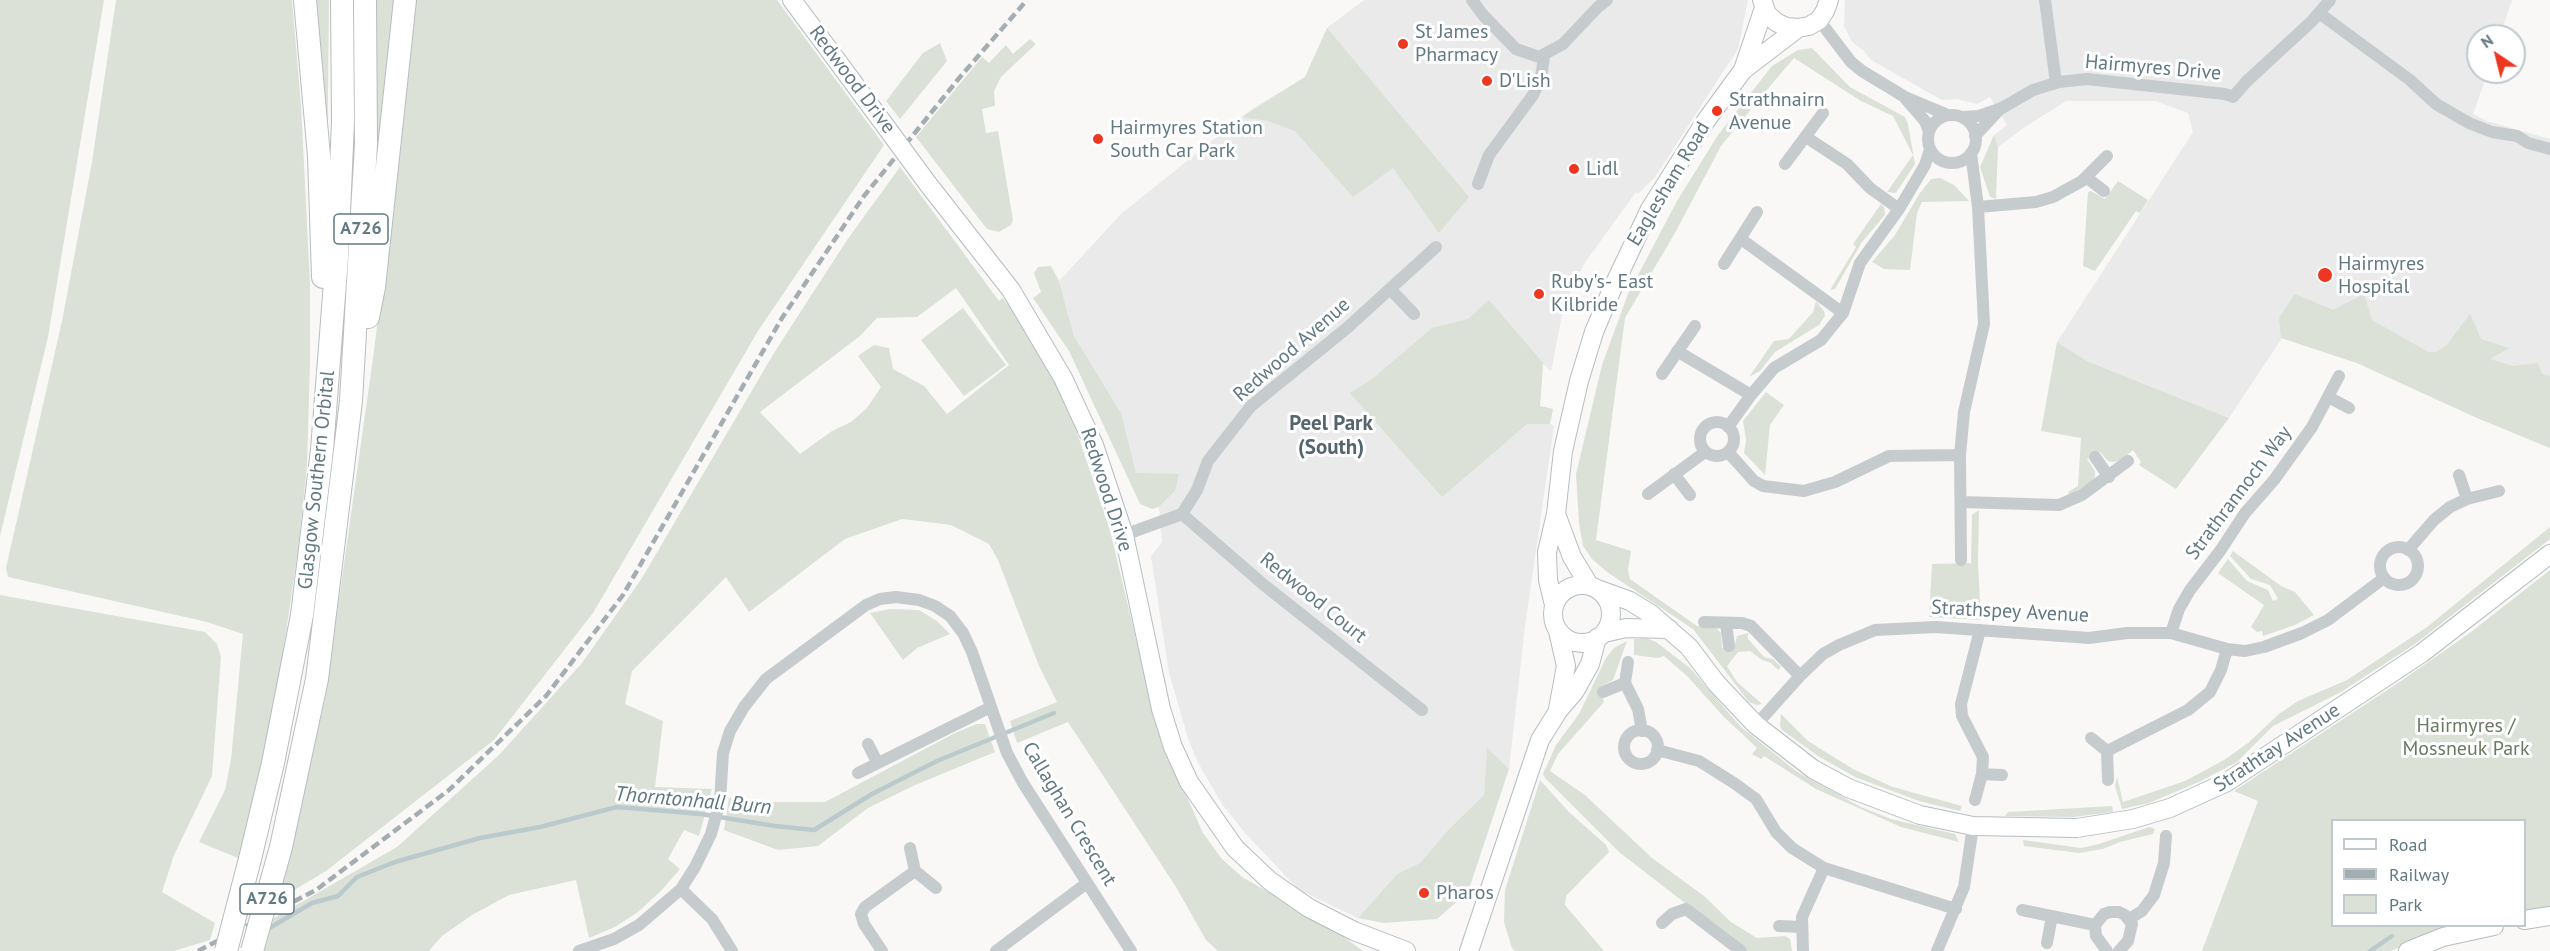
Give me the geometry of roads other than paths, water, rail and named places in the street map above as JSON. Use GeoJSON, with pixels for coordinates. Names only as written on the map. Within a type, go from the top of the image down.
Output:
{"type":"FeatureCollection","features":[{"type":"Feature","properties":{"kind":"highway","name":"A726"},"geometry":{"type":"LineString","coordinates":[[305,0],[319,156],[327,392]]}},
{"type":"Feature","properties":{"kind":"highway","name":"Glasgow Southern Orbital"},"geometry":{"type":"LineString","coordinates":[[226,951],[273,763],[302,615],[327,392],[337,256],[343,122],[342,0]]}},
{"type":"Feature","properties":{"kind":"highway","name":"Glasgow Southern Orbital"},"geometry":{"type":"LineString","coordinates":[[252,951],[281,847],[317,679],[351,401],[366,144],[365,0]]}},
{"type":"Feature","properties":{"kind":"highway","name":"A726"},"geometry":{"type":"LineString","coordinates":[[351,401],[374,287],[405,0]]}},
{"type":"Feature","properties":{"kind":"street","name":"Redwood Drive"},"geometry":{"type":"LineString","coordinates":[[792,0],[1011,290],[1063,378],[1094,445],[1124,535],[1161,709],[1173,747],[1189,783],[1235,848],[1252,865],[1309,908],[1354,931],[1406,951]]}},
{"type":"Feature","properties":{"kind":"street"},"geometry":{"type":"LineString","coordinates":[[1472,0],[1516,50],[1533,56],[1544,56],[1563,45],[1607,0]]}},
{"type":"Feature","properties":{"kind":"street"},"geometry":{"type":"LineString","coordinates":[[1829,0],[1819,20],[1851,62],[1874,80],[1905,97],[1948,116],[1962,117],[1973,128],[1975,136],[1971,153],[1978,207],[1984,324],[1964,412],[1960,454],[1961,560]]}},
{"type":"Feature","properties":{"kind":"street"},"geometry":{"type":"LineString","coordinates":[[2045,0],[2056,83]]}},
{"type":"Feature","properties":{"kind":"street"},"geometry":{"type":"LineString","coordinates":[[2330,0],[2319,13],[2415,84],[2436,104],[2469,123],[2493,132],[2517,136],[2528,143],[2550,149]]}},
{"type":"Feature","properties":{"kind":"street"},"geometry":{"type":"LineString","coordinates":[[1761,3],[1776,22],[1786,27],[1798,28]]}},
{"type":"Feature","properties":{"kind":"street","name":"Eaglesham Road"},"geometry":{"type":"LineString","coordinates":[[1743,69],[1761,3]]}},
{"type":"Feature","properties":{"kind":"street","name":"Hairmyres Drive"},"geometry":{"type":"LineString","coordinates":[[1962,117],[1979,116],[2002,108],[2033,90],[2056,83],[2087,79],[2225,94],[2234,97],[2247,81],[2283,50],[2319,13]]}},
{"type":"Feature","properties":{"kind":"street","name":"Eaglesham Road"},"geometry":{"type":"LineString","coordinates":[[1554,605],[1548,580],[1547,552],[1556,514],[1563,451],[1579,381],[1594,332],[1613,287],[1650,209],[1705,122],[1743,69],[1798,28],[1819,20]]}},
{"type":"Feature","properties":{"kind":"street"},"geometry":{"type":"LineString","coordinates":[[1478,184],[1489,155],[1533,95],[1540,78],[1544,56]]}},
{"type":"Feature","properties":{"kind":"street"},"geometry":{"type":"LineString","coordinates":[[1728,427],[1774,368],[1821,340],[1843,313],[1860,263],[1917,180],[1930,149],[1929,132],[1925,122],[1905,97]]}},
{"type":"Feature","properties":{"kind":"street","name":"Hairmyres Drive"},"geometry":{"type":"LineString","coordinates":[[1975,136],[2002,108]]}},
{"type":"Feature","properties":{"kind":"street"},"geometry":{"type":"LineString","coordinates":[[1785,164],[1823,113]]}},
{"type":"Feature","properties":{"kind":"street"},"geometry":{"type":"LineString","coordinates":[[1929,132],[1935,122],[1948,116]]}},
{"type":"Feature","properties":{"kind":"street"},"geometry":{"type":"LineString","coordinates":[[1806,137],[1846,164],[1870,188],[1899,209]]}},
{"type":"Feature","properties":{"kind":"street"},"geometry":{"type":"LineString","coordinates":[[1930,149],[1934,155],[1948,162],[1976,190]]}},
{"type":"Feature","properties":{"kind":"street"},"geometry":{"type":"LineString","coordinates":[[1917,180],[1948,162],[1964,159],[1971,153]]}},
{"type":"Feature","properties":{"kind":"street"},"geometry":{"type":"LineString","coordinates":[[1978,207],[2036,202],[2068,190],[2086,177],[2107,156]]}},
{"type":"Feature","properties":{"kind":"street"},"geometry":{"type":"LineString","coordinates":[[2086,177],[2104,191]]}},
{"type":"Feature","properties":{"kind":"street"},"geometry":{"type":"LineString","coordinates":[[1724,264],[1757,212]]}},
{"type":"Feature","properties":{"kind":"street"},"geometry":{"type":"LineString","coordinates":[[1741,239],[1843,313]]}},
{"type":"Feature","properties":{"kind":"street","name":"Redwood Avenue"},"geometry":{"type":"LineString","coordinates":[[1182,514],[1197,490],[1208,461],[1251,406],[1391,290],[1436,247]]}},
{"type":"Feature","properties":{"kind":"street"},"geometry":{"type":"LineString","coordinates":[[1391,290],[1414,314]]}},
{"type":"Feature","properties":{"kind":"street"},"geometry":{"type":"LineString","coordinates":[[1662,374],[1695,326]]}},
{"type":"Feature","properties":{"kind":"street"},"geometry":{"type":"LineString","coordinates":[[1677,351],[1751,395]]}},
{"type":"Feature","properties":{"kind":"street","name":"Strathrannoch Way"},"geometry":{"type":"LineString","coordinates":[[2171,633],[2179,609],[2190,590],[2245,513],[2274,480],[2312,427],[2339,375]]}},
{"type":"Feature","properties":{"kind":"street"},"geometry":{"type":"LineString","coordinates":[[2328,397],[2349,408]]}},
{"type":"Feature","properties":{"kind":"street"},"geometry":{"type":"LineString","coordinates":[[1716,422],[1728,427],[1734,438],[1728,452],[1719,456],[1705,452],[1700,442],[1701,431],[1705,426],[1716,422]]}},
{"type":"Feature","properties":{"kind":"street"},"geometry":{"type":"LineString","coordinates":[[1648,494],[1705,452]]}},
{"type":"Feature","properties":{"kind":"street"},"geometry":{"type":"LineString","coordinates":[[1728,452],[1754,481],[1763,486],[1804,491],[1835,482],[1889,456],[1960,454]]}},
{"type":"Feature","properties":{"kind":"street"},"geometry":{"type":"LineString","coordinates":[[2095,457],[2109,477]]}},
{"type":"Feature","properties":{"kind":"street"},"geometry":{"type":"LineString","coordinates":[[1961,502],[2059,505],[2071,502],[2128,462]]}},
{"type":"Feature","properties":{"kind":"street"},"geometry":{"type":"LineString","coordinates":[[1674,474],[1690,495]]}},
{"type":"Feature","properties":{"kind":"street"},"geometry":{"type":"LineString","coordinates":[[2459,475],[2466,498]]}},
{"type":"Feature","properties":{"kind":"street"},"geometry":{"type":"LineString","coordinates":[[2408,550],[2434,520],[2450,507],[2466,498],[2499,491]]}},
{"type":"Feature","properties":{"kind":"street"},"geometry":{"type":"LineString","coordinates":[[1124,535],[1182,514]]}},
{"type":"Feature","properties":{"kind":"street","name":"Redwood Court"},"geometry":{"type":"LineString","coordinates":[[1182,514],[1264,585],[1422,710]]}},
{"type":"Feature","properties":{"kind":"street","name":"Eaglesham Road"},"geometry":{"type":"LineString","coordinates":[[1556,514],[1572,557],[1593,587]]}},
{"type":"Feature","properties":{"kind":"street"},"geometry":{"type":"LineString","coordinates":[[2396,548],[2408,550],[2418,565],[2415,576],[2411,581],[2394,585],[2384,578],[2380,566],[2385,554],[2396,548]]}},
{"type":"Feature","properties":{"kind":"street","name":"Strathtay Avenue"},"geometry":{"type":"LineString","coordinates":[[1593,587],[1630,602],[1651,614],[1689,647],[1717,684],[1756,725],[1813,769],[1848,788],[1920,815],[1973,826],[2077,828],[2122,822],[2206,794],[2227,782],[2422,653],[2550,554]]}},
{"type":"Feature","properties":{"kind":"street","name":"Strathspey Avenue"},"geometry":{"type":"LineString","coordinates":[[1756,725],[1800,676],[1831,649],[1875,630],[1936,627],[2089,638],[2127,633],[2171,633],[2227,649],[2245,651],[2264,647],[2302,633],[2328,620],[2384,578]]}},
{"type":"Feature","properties":{"kind":"street"},"geometry":{"type":"LineString","coordinates":[[1469,951],[1540,740],[1580,682],[1590,664],[1600,636],[1611,618],[1608,602],[1593,587],[1571,586],[1557,597],[1554,605],[1554,623],[1566,666],[1558,711]]}},
{"type":"Feature","properties":{"kind":"street","name":"Callaghan Crescent"},"geometry":{"type":"LineString","coordinates":[[579,951],[614,939],[639,925],[681,889],[711,834],[720,796],[724,750],[734,724],[753,694],[766,679],[873,601],[896,597],[919,600],[935,606],[950,616],[963,633],[1007,751],[1023,783],[1131,951]]}},
{"type":"Feature","properties":{"kind":"street"},"geometry":{"type":"LineString","coordinates":[[1704,622],[1742,623],[1751,626],[1800,676]]}},
{"type":"Feature","properties":{"kind":"street"},"geometry":{"type":"LineString","coordinates":[[1726,623],[1729,646]]}},
{"type":"Feature","properties":{"kind":"street"},"geometry":{"type":"LineString","coordinates":[[1558,631],[1572,641],[1589,642],[1626,628],[1669,629]]}},
{"type":"Feature","properties":{"kind":"street"},"geometry":{"type":"LineString","coordinates":[[1975,801],[1982,774],[1983,757],[1962,716],[1961,704],[1980,630]]}},
{"type":"Feature","properties":{"kind":"street"},"geometry":{"type":"LineString","coordinates":[[2107,751],[2200,702],[2210,692],[2216,681],[2227,649]]}},
{"type":"Feature","properties":{"kind":"street"},"geometry":{"type":"LineString","coordinates":[[1628,662],[1625,683],[1638,709],[1642,731]]}},
{"type":"Feature","properties":{"kind":"street"},"geometry":{"type":"LineString","coordinates":[[1603,692],[1625,683]]}},
{"type":"Feature","properties":{"kind":"street"},"geometry":{"type":"LineString","coordinates":[[858,773],[991,707]]}},
{"type":"Feature","properties":{"kind":"street"},"geometry":{"type":"LineString","coordinates":[[1642,731],[1653,736],[1657,744],[1653,758],[1644,764],[1629,759],[1624,750],[1626,739],[1634,732],[1642,731]]}},
{"type":"Feature","properties":{"kind":"street"},"geometry":{"type":"LineString","coordinates":[[2091,738],[2107,751],[2108,780]]}},
{"type":"Feature","properties":{"kind":"street"},"geometry":{"type":"LineString","coordinates":[[868,744],[877,762]]}},
{"type":"Feature","properties":{"kind":"street"},"geometry":{"type":"LineString","coordinates":[[1657,750],[1699,761],[1734,783],[1756,799],[1776,832],[1792,848],[1824,868],[1956,909]]}},
{"type":"Feature","properties":{"kind":"street"},"geometry":{"type":"LineString","coordinates":[[1982,774],[2002,776]]}},
{"type":"Feature","properties":{"kind":"street"},"geometry":{"type":"LineString","coordinates":[[1936,951],[1964,887],[1973,826]]}},
{"type":"Feature","properties":{"kind":"street"},"geometry":{"type":"LineString","coordinates":[[2129,920],[2142,911],[2154,895],[2164,863],[2166,836]]}},
{"type":"Feature","properties":{"kind":"street"},"geometry":{"type":"LineString","coordinates":[[909,848],[915,871],[936,888]]}},
{"type":"Feature","properties":{"kind":"street"},"geometry":{"type":"LineString","coordinates":[[1803,951],[1802,917],[1824,868]]}},
{"type":"Feature","properties":{"kind":"street"},"geometry":{"type":"LineString","coordinates":[[882,951],[864,924],[861,914],[865,907],[915,871]]}},
{"type":"Feature","properties":{"kind":"street"},"geometry":{"type":"LineString","coordinates":[[996,951],[1087,883]]}},
{"type":"Feature","properties":{"kind":"street"},"geometry":{"type":"LineString","coordinates":[[681,889],[712,919],[732,951]]}},
{"type":"Feature","properties":{"kind":"street"},"geometry":{"type":"LineString","coordinates":[[1662,922],[1672,914],[1686,909],[1741,951]]}},
{"type":"Feature","properties":{"kind":"street"},"geometry":{"type":"LineString","coordinates":[[2022,910],[2095,926]]}},
{"type":"Feature","properties":{"kind":"street"},"geometry":{"type":"LineString","coordinates":[[2107,951],[2096,936],[2095,926],[2103,914],[2119,912],[2132,924],[2131,931],[2120,951]]}},
{"type":"Feature","properties":{"kind":"street"},"geometry":{"type":"LineString","coordinates":[[2048,943],[2052,916]]}},
{"type":"Feature","properties":{"kind":"street"},"geometry":{"type":"LineString","coordinates":[[2526,920],[2550,916]]}},
{"type":"Feature","properties":{"kind":"street"},"geometry":{"type":"LineString","coordinates":[[1779,926],[1801,927]]}},
{"type":"Feature","properties":{"kind":"street"},"geometry":{"type":"LineString","coordinates":[[2408,951],[2444,937],[2489,927]]}},
{"type":"Feature","properties":{"kind":"waterway","name":"Thorntonhall Burn"},"geometry":{"type":"LineString","coordinates":[[266,930],[312,903],[338,896],[357,877],[395,862],[480,838],[540,827],[617,807],[701,814],[814,830],[872,794],[937,761],[1054,713]]}},
{"type":"Feature","properties":{"kind":"waterway"},"geometry":{"type":"LineString","coordinates":[[2370,951],[2392,936]]}},
{"type":"Feature","properties":{"kind":"railway"},"geometry":{"type":"LineString","coordinates":[[198,951],[316,890],[449,790],[546,696],[623,595],[782,318],[864,196],[960,77],[1027,0]]}},
{"type":"Feature","properties":{"kind":"place","name":"St James Pharmacy"},"geometry":{"type":"Point","coordinates":[1403,44]}},
{"type":"Feature","properties":{"kind":"place","name":"D'Lish"},"geometry":{"type":"Point","coordinates":[1487,81]}},
{"type":"Feature","properties":{"kind":"place","name":"Strathnairn Avenue"},"geometry":{"type":"Point","coordinates":[1717,111]}},
{"type":"Feature","properties":{"kind":"place","name":"Hairmyres Station South Car Park"},"geometry":{"type":"Point","coordinates":[1098,139]}},
{"type":"Feature","properties":{"kind":"place","name":"Lidl"},"geometry":{"type":"Point","coordinates":[1574,169]}},
{"type":"Feature","properties":{"kind":"place","name":"Hairmyres Hospital"},"geometry":{"type":"Point","coordinates":[2325,275]}},
{"type":"Feature","properties":{"kind":"place","name":"Ruby's- East Kilbride"},"geometry":{"type":"Point","coordinates":[1539,294]}},
{"type":"Feature","properties":{"kind":"place","name":"Pharos"},"geometry":{"type":"Point","coordinates":[1424,893]}},
{"type":"Feature","properties":{"kind":"district","name":"Peel Park (South)"},"geometry":{"type":"Point","coordinates":[1331,436]}},
{"type":"Feature","properties":{"kind":"park label","name":"Hairmyres / Mossneuk Park"},"geometry":{"type":"Point","coordinates":[2466,738]}}]}
